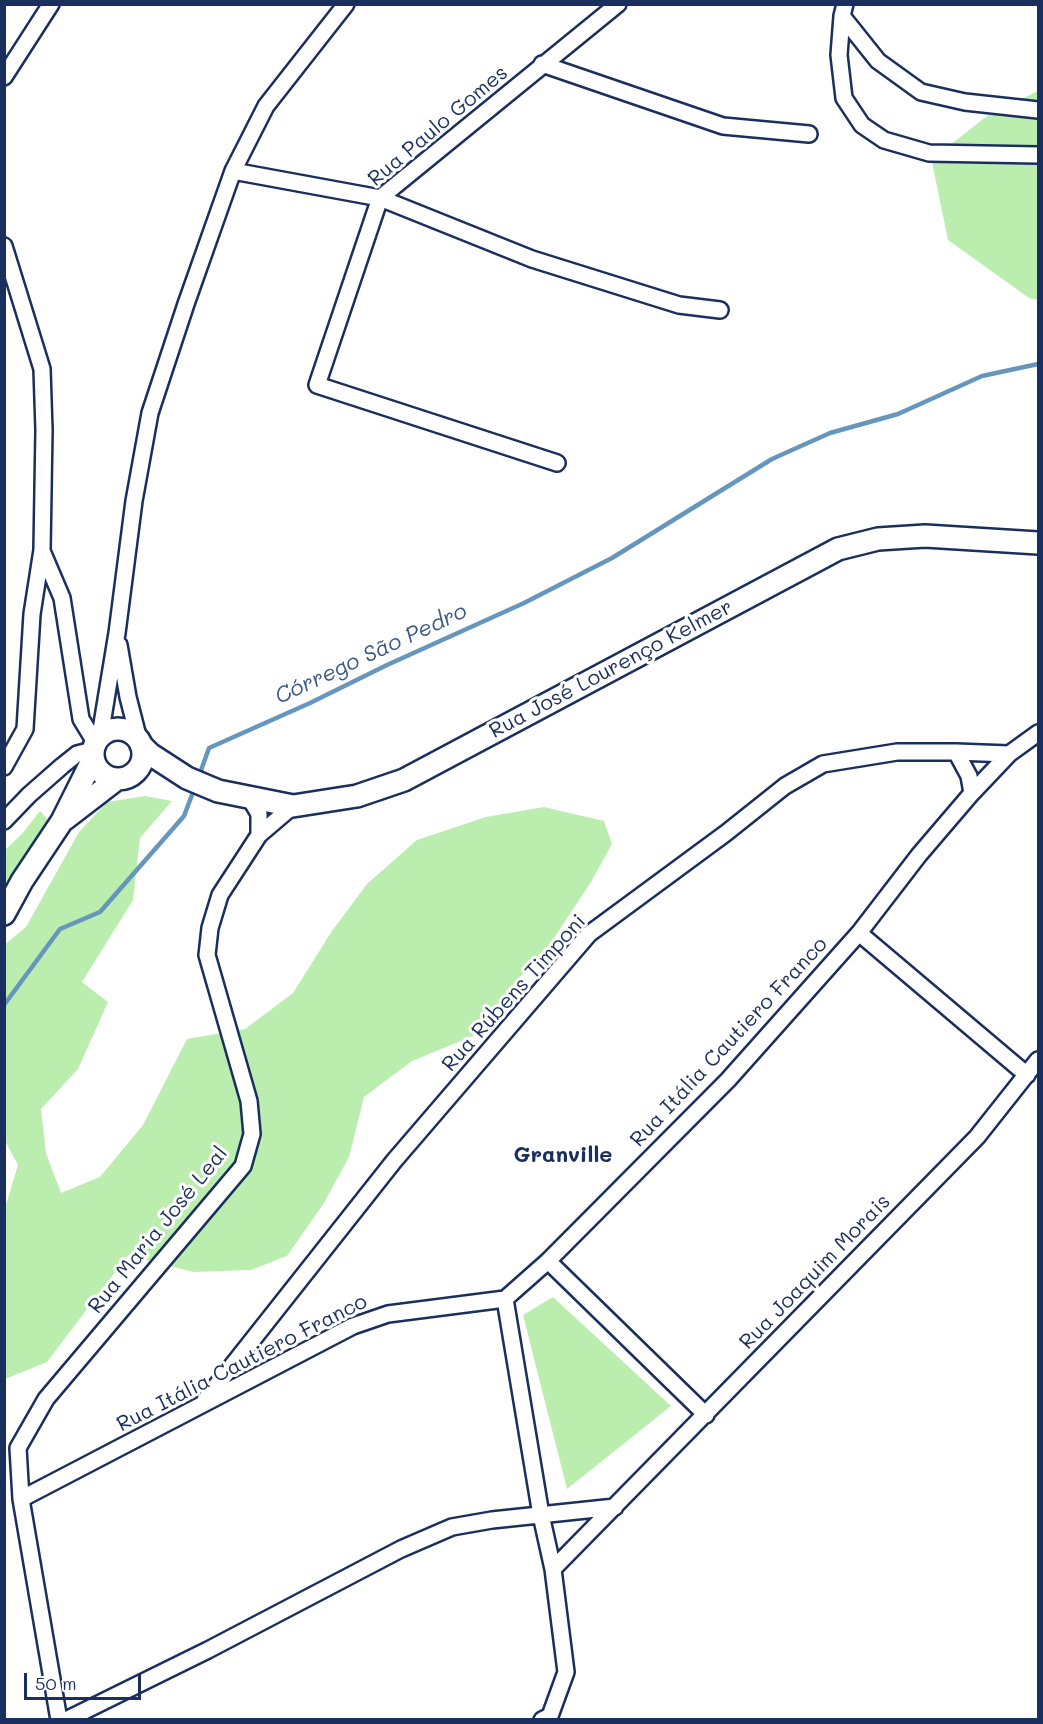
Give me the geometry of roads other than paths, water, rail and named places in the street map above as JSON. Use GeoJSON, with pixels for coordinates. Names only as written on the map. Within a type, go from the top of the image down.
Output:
{"type":"FeatureCollection","features":[{"type":"Feature","properties":{"kind":"main road","name":"Rua José Lourenço Kelmer"},"geometry":{"type":"LineString","coordinates":[[140,742],[150,754],[188,778],[218,791],[293,806],[357,796],[405,780],[838,549],[878,539],[925,536],[1038,543]]}},
{"type":"Feature","properties":{"kind":"main road"},"geometry":{"type":"LineString","coordinates":[[4,914],[22,881],[62,821],[95,747],[108,731],[125,729],[140,742],[142,761],[125,777],[62,821]]}},
{"type":"Feature","properties":{"kind":"main road"},"geometry":{"type":"LineString","coordinates":[[95,747],[96,767],[101,773],[108,778],[125,777]]}},
{"type":"Feature","properties":{"kind":"main road","name":"Rua José Lourenço Kelmer"},"geometry":{"type":"LineString","coordinates":[[125,777],[188,778]]}},
{"type":"Feature","properties":{"kind":"street"},"geometry":{"type":"LineString","coordinates":[[4,77],[51,4]]}},
{"type":"Feature","properties":{"kind":"street"},"geometry":{"type":"LineString","coordinates":[[95,747],[117,633],[134,501],[150,413],[186,304],[233,171],[266,106],[346,4]]}},
{"type":"Feature","properties":{"kind":"street","name":"Rua Paulo Gomes"},"geometry":{"type":"LineString","coordinates":[[557,463],[317,385],[380,198],[618,4]]}},
{"type":"Feature","properties":{"kind":"street"},"geometry":{"type":"LineString","coordinates":[[843,10],[878,61],[921,92],[965,102],[1038,110]]}},
{"type":"Feature","properties":{"kind":"street"},"geometry":{"type":"LineString","coordinates":[[843,10],[839,55],[844,98],[862,125],[884,140],[929,153],[1038,155]]}},
{"type":"Feature","properties":{"kind":"street"},"geometry":{"type":"LineString","coordinates":[[542,64],[723,126],[809,134]]}},
{"type":"Feature","properties":{"kind":"street"},"geometry":{"type":"LineString","coordinates":[[233,171],[380,198],[532,259],[679,305],[720,310]]}},
{"type":"Feature","properties":{"kind":"street"},"geometry":{"type":"LineString","coordinates":[[4,246],[42,369],[44,430],[42,550],[32,614],[25,729],[4,767]]}},
{"type":"Feature","properties":{"kind":"street"},"geometry":{"type":"LineString","coordinates":[[42,550],[62,598],[81,719],[95,747]]}},
{"type":"Feature","properties":{"kind":"street"},"geometry":{"type":"LineString","coordinates":[[117,633],[140,742]]}},
{"type":"Feature","properties":{"kind":"street","name":"Rua Itália Cautiero Franco"},"geometry":{"type":"LineString","coordinates":[[21,1499],[353,1326],[388,1314],[505,1299],[548,1262],[728,1080],[859,933],[919,855],[972,793],[1009,754],[1038,733]]}},
{"type":"Feature","properties":{"kind":"street"},"geometry":{"type":"LineString","coordinates":[[4,821],[62,766],[77,754],[95,747]]}},
{"type":"Feature","properties":{"kind":"street","name":"Rua Rúbens Timponi"},"geometry":{"type":"LineString","coordinates":[[201,1405],[394,1161],[589,934],[726,833],[785,786],[823,764],[897,752],[1009,754]]}},
{"type":"Feature","properties":{"kind":"street"},"geometry":{"type":"LineString","coordinates":[[956,752],[969,776],[972,793]]}},
{"type":"Feature","properties":{"kind":"street"},"geometry":{"type":"LineString","coordinates":[[249,797],[259,814],[259,835]]}},
{"type":"Feature","properties":{"kind":"street","name":"Rua Maria José Leal"},"geometry":{"type":"LineString","coordinates":[[59,1719],[21,1499],[18,1448],[46,1399],[243,1166],[252,1134],[249,1101],[207,955],[210,928],[220,896],[259,835],[293,806]]}},
{"type":"Feature","properties":{"kind":"street"},"geometry":{"type":"LineString","coordinates":[[859,933],[1027,1075]]}},
{"type":"Feature","properties":{"kind":"street","name":"Rua Joaquim Morais"},"geometry":{"type":"LineString","coordinates":[[553,1569],[977,1137],[1038,1060]]}},
{"type":"Feature","properties":{"kind":"street"},"geometry":{"type":"LineString","coordinates":[[548,1262],[706,1414]]}},
{"type":"Feature","properties":{"kind":"street"},"geometry":{"type":"LineString","coordinates":[[505,1299],[541,1515],[553,1569],[566,1672],[550,1716],[542,1719]]}},
{"type":"Feature","properties":{"kind":"street"},"geometry":{"type":"LineString","coordinates":[[66,1719],[208,1650],[401,1550],[452,1527],[492,1520],[615,1507]]}},
{"type":"Feature","properties":{"kind":"waterway","name":"Córrego São Pedro"},"geometry":{"type":"LineString","coordinates":[[199,776],[209,748],[524,603],[612,558],[772,459],[830,433],[898,414],[982,376],[1038,364]]}},
{"type":"Feature","properties":{"kind":"waterway","name":"Córrego São Pedro"},"geometry":{"type":"LineString","coordinates":[[4,1005],[60,929],[100,912],[184,816],[195,787]]}},
{"type":"Feature","properties":{"kind":"district","name":"Granville"},"geometry":{"type":"Point","coordinates":[563,1155]}}]}
